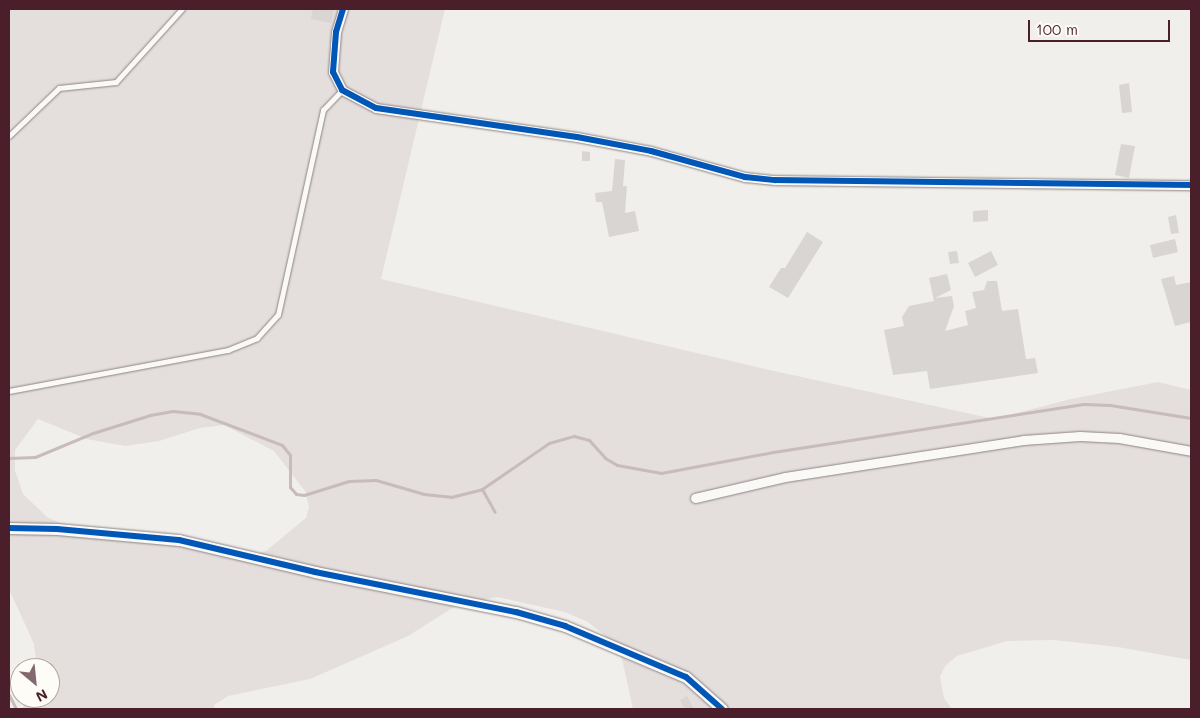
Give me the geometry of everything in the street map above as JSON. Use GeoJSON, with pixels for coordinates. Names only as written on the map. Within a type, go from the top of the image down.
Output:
{"type":"FeatureCollection","features":[{"type":"Feature","properties":{"kind":"street"},"geometry":{"type":"LineString","coordinates":[[343,9],[333,58],[333,72],[342,90],[376,108],[577,137],[651,151],[752,178],[1191,185]]}},
{"type":"Feature","properties":{"kind":"street"},"geometry":{"type":"LineString","coordinates":[[696,498],[785,477],[1023,440],[1080,436],[1119,438],[1191,451]]}},
{"type":"Feature","properties":{"kind":"street"},"geometry":{"type":"LineString","coordinates":[[9,528],[57,528],[179,540],[315,572],[516,612],[565,626],[686,677],[722,709]]}},
{"type":"Feature","properties":{"kind":"lane"},"geometry":{"type":"LineString","coordinates":[[9,136],[59,88],[116,82],[182,9]]}},
{"type":"Feature","properties":{"kind":"lane"},"geometry":{"type":"LineString","coordinates":[[9,391],[228,350],[257,338],[278,315],[323,110],[342,90]]}},
{"type":"Feature","properties":{"kind":"shaded area"},"geometry":{"type":"Polygon","coordinates":[[[9,9],[445,9],[381,279],[765,369],[994,419],[1071,399],[1158,382],[1191,390],[1191,660],[1118,647],[1054,640],[1007,641],[957,656],[945,666],[940,677],[944,698],[952,709],[633,709],[622,659],[610,640],[588,622],[565,612],[497,597],[454,607],[408,636],[310,679],[228,696],[214,705],[214,709],[22,709],[60,708],[60,658],[36,658],[34,644],[9,589],[9,9]],[[38,419],[15,450],[15,470],[23,494],[47,517],[80,532],[104,539],[129,535],[189,544],[213,554],[238,559],[266,551],[306,518],[309,507],[305,491],[274,451],[224,425],[200,428],[159,441],[125,446],[87,439],[38,419]]]}},
{"type":"Feature","properties":{"kind":"building"},"geometry":{"type":"Polygon","coordinates":[[[313,9],[334,9],[331,23],[311,19],[313,9]]]}},
{"type":"Feature","properties":{"kind":"building"},"geometry":{"type":"Polygon","coordinates":[[[1129,83],[1132,112],[1122,113],[1119,85],[1129,83]]]}},
{"type":"Feature","properties":{"kind":"building"},"geometry":{"type":"Polygon","coordinates":[[[1121,144],[1135,146],[1129,178],[1115,175],[1121,144]]]}},
{"type":"Feature","properties":{"kind":"building"},"geometry":{"type":"Polygon","coordinates":[[[582,151],[590,152],[590,161],[582,161],[582,151]]]}},
{"type":"Feature","properties":{"kind":"building"},"geometry":{"type":"Polygon","coordinates":[[[615,159],[625,160],[623,186],[627,186],[625,213],[635,211],[639,231],[609,237],[602,202],[596,202],[595,193],[612,191],[615,159]]]}},
{"type":"Feature","properties":{"kind":"building"},"geometry":{"type":"Polygon","coordinates":[[[988,210],[988,221],[973,222],[973,211],[988,210]]]}},
{"type":"Feature","properties":{"kind":"building"},"geometry":{"type":"Polygon","coordinates":[[[1176,215],[1179,233],[1171,234],[1168,217],[1176,215]]]}},
{"type":"Feature","properties":{"kind":"building"},"geometry":{"type":"Polygon","coordinates":[[[807,232],[823,242],[788,298],[769,287],[781,268],[785,268],[807,232]]]}},
{"type":"Feature","properties":{"kind":"building"},"geometry":{"type":"Polygon","coordinates":[[[1175,239],[1178,252],[1153,258],[1150,245],[1175,239]]]}},
{"type":"Feature","properties":{"kind":"building"},"geometry":{"type":"Polygon","coordinates":[[[957,251],[959,263],[950,264],[948,252],[957,251]]]}},
{"type":"Feature","properties":{"kind":"building"},"geometry":{"type":"Polygon","coordinates":[[[991,251],[998,265],[975,277],[968,263],[991,251]]]}},
{"type":"Feature","properties":{"kind":"building"},"geometry":{"type":"Polygon","coordinates":[[[947,274],[951,290],[935,298],[952,296],[954,306],[945,331],[968,325],[965,311],[976,308],[972,292],[984,290],[987,281],[997,281],[1002,311],[1018,309],[1026,359],[1035,358],[1038,373],[930,389],[927,371],[893,375],[884,330],[904,326],[902,317],[909,306],[934,301],[929,278],[947,274]]]}},
{"type":"Feature","properties":{"kind":"building"},"geometry":{"type":"Polygon","coordinates":[[[1174,276],[1176,285],[1191,282],[1191,322],[1175,326],[1161,279],[1174,276]]]}},
{"type":"Feature","properties":{"kind":"building"},"geometry":{"type":"Polygon","coordinates":[[[687,696],[694,709],[685,709],[680,700],[687,696]]]}},
{"type":"Feature","properties":{"kind":"waterway"},"geometry":{"type":"LineString","coordinates":[[9,458],[35,457],[93,433],[150,415],[173,411],[200,414],[282,445],[290,455],[290,487],[296,494],[304,495],[349,481],[376,480],[424,494],[451,497],[482,489],[549,443],[574,436],[589,440],[605,458],[617,465],[661,473],[773,452],[1083,404],[1110,405],[1191,418]]}},
{"type":"Feature","properties":{"kind":"waterway"},"geometry":{"type":"LineString","coordinates":[[482,489],[495,512]]}},
{"type":"Feature","properties":{"kind":"waterway"},"geometry":{"type":"LineString","coordinates":[[9,695],[16,709]]}},
{"type":"Feature","properties":{"kind":"cycle path"},"geometry":{"type":"LineString","coordinates":[[343,9],[336,32],[333,72],[342,90],[376,108],[577,137],[651,151],[745,177],[775,180],[1191,185]]}},
{"type":"Feature","properties":{"kind":"cycle path"},"geometry":{"type":"LineString","coordinates":[[9,528],[57,529],[179,540],[315,572],[516,612],[565,626],[686,677],[722,709]]}}]}
